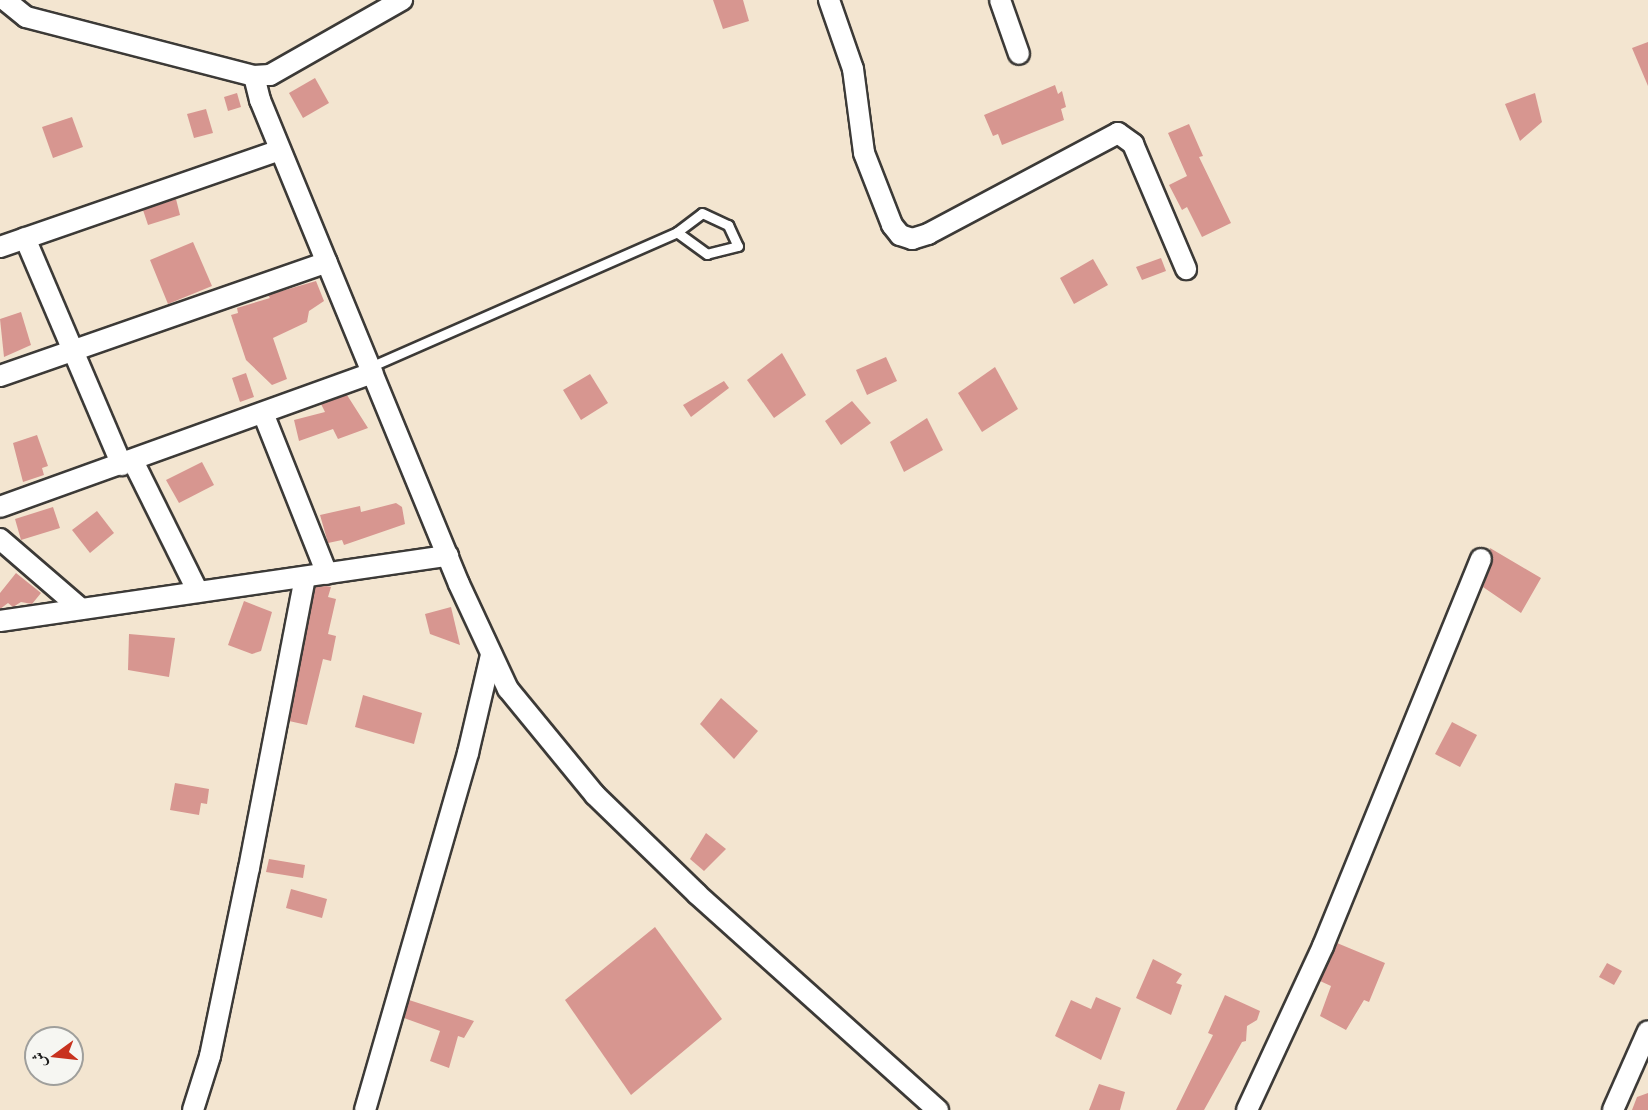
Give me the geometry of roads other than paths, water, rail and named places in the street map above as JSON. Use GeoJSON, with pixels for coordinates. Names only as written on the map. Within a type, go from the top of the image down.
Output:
{"type":"FeatureCollection","features":[{"type":"Feature","properties":{"kind":"street"},"geometry":{"type":"LineString","coordinates":[[3,1],[26,17],[254,76],[270,75],[402,0]]}},
{"type":"Feature","properties":{"kind":"street"},"geometry":{"type":"LineString","coordinates":[[829,0],[853,69],[864,153],[892,225],[900,235],[912,239],[928,234],[1107,136],[1118,133],[1133,144],[1186,270]]}},
{"type":"Feature","properties":{"kind":"street"},"geometry":{"type":"LineString","coordinates":[[1000,0],[1019,54]]}},
{"type":"Feature","properties":{"kind":"street"},"geometry":{"type":"LineString","coordinates":[[254,76],[280,150],[490,655],[526,713],[596,795],[697,894],[938,1110]]}},
{"type":"Feature","properties":{"kind":"street"},"geometry":{"type":"LineString","coordinates":[[0,247],[280,150]]}},
{"type":"Feature","properties":{"kind":"street"},"geometry":{"type":"LineString","coordinates":[[25,238],[73,350],[127,463],[198,592]]}},
{"type":"Feature","properties":{"kind":"street"},"geometry":{"type":"LineString","coordinates":[[0,376],[327,262]]}},
{"type":"Feature","properties":{"kind":"street"},"geometry":{"type":"LineString","coordinates":[[0,507],[263,413],[372,370]]}},
{"type":"Feature","properties":{"kind":"street"},"geometry":{"type":"LineString","coordinates":[[263,413],[327,574]]}},
{"type":"Feature","properties":{"kind":"street"},"geometry":{"type":"LineString","coordinates":[[0,539],[81,609]]}},
{"type":"Feature","properties":{"kind":"street"},"geometry":{"type":"LineString","coordinates":[[0,621],[448,556]]}},
{"type":"Feature","properties":{"kind":"street"},"geometry":{"type":"LineString","coordinates":[[1247,1110],[1323,946],[1481,559]]}},
{"type":"Feature","properties":{"kind":"street"},"geometry":{"type":"LineString","coordinates":[[193,1110],[210,1056],[305,577]]}},
{"type":"Feature","properties":{"kind":"street"},"geometry":{"type":"LineString","coordinates":[[365,1110],[468,753],[490,655]]}},
{"type":"Feature","properties":{"kind":"street"},"geometry":{"type":"LineString","coordinates":[[1613,1110],[1648,1031]]}},
{"type":"Feature","properties":{"kind":"lane"},"geometry":{"type":"LineString","coordinates":[[372,370],[677,232],[702,213],[728,225],[738,246],[707,254],[677,232]]}}]}
